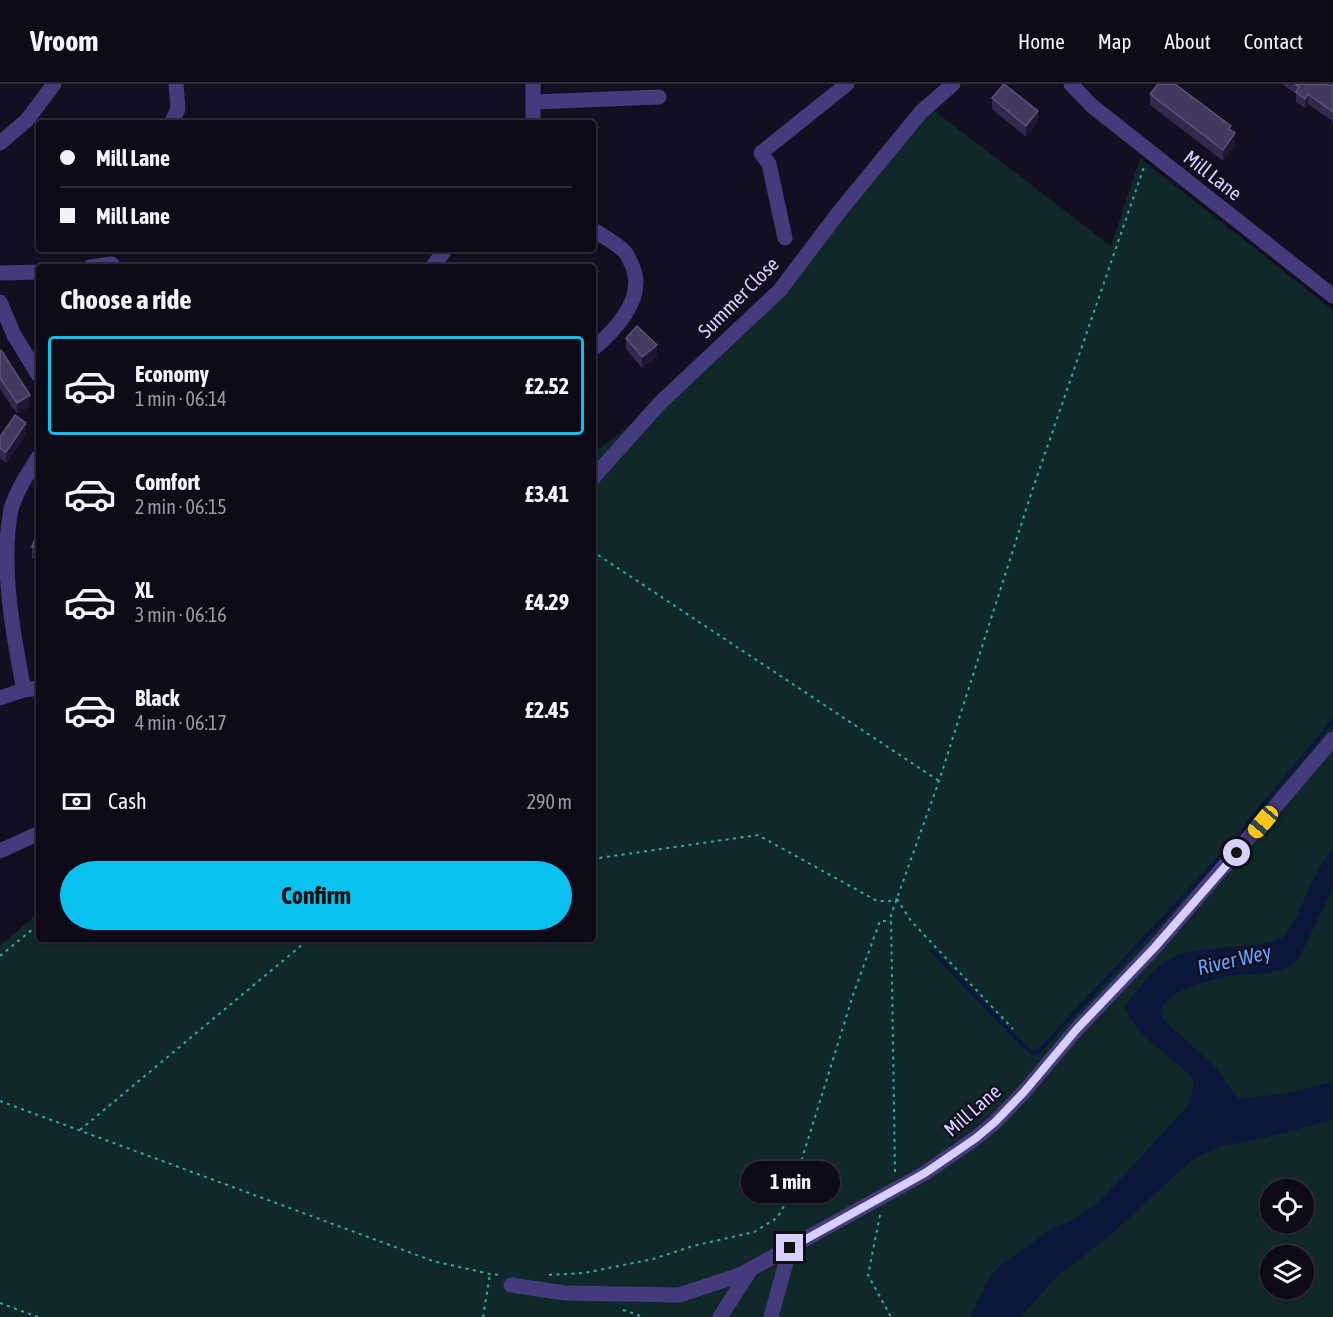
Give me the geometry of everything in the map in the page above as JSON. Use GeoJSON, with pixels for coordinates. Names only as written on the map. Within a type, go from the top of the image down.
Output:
{"type":"FeatureCollection","features":[{"type":"Feature","properties":{"kind":"street"},"geometry":{"type":"LineString","coordinates":[[0,143],[27,120],[54,84]]}},
{"type":"Feature","properties":{"kind":"street"},"geometry":{"type":"LineString","coordinates":[[172,120],[178,109],[176,84]]}},
{"type":"Feature","properties":{"kind":"street"},"geometry":{"type":"LineString","coordinates":[[533,84],[533,120]]}},
{"type":"Feature","properties":{"kind":"street"},"geometry":{"type":"LineString","coordinates":[[785,238],[769,164],[761,153],[847,84]]}},
{"type":"Feature","properties":{"kind":"street","name":"Summer Close"},"geometry":{"type":"LineString","coordinates":[[596,475],[660,403],[780,290],[839,212],[921,112],[953,84]]}},
{"type":"Feature","properties":{"kind":"street","name":"Mill Lane"},"geometry":{"type":"LineString","coordinates":[[1071,84],[1092,106],[1333,296]]}},
{"type":"Feature","properties":{"kind":"street"},"geometry":{"type":"LineString","coordinates":[[534,102],[623,91],[659,98]]}},
{"type":"Feature","properties":{"kind":"street"},"geometry":{"type":"LineString","coordinates":[[596,232],[625,252],[635,270],[638,282],[627,312],[610,334],[596,346]]}},
{"type":"Feature","properties":{"kind":"street"},"geometry":{"type":"LineString","coordinates":[[434,264],[444,252]]}},
{"type":"Feature","properties":{"kind":"street"},"geometry":{"type":"LineString","coordinates":[[0,273],[36,272]]}},
{"type":"Feature","properties":{"kind":"street"},"geometry":{"type":"LineString","coordinates":[[0,302],[14,335],[36,371]]}},
{"type":"Feature","properties":{"kind":"street"},"geometry":{"type":"LineString","coordinates":[[0,698],[32,689],[6,581],[5,540],[6,509],[36,461]]}},
{"type":"Feature","properties":{"kind":"street","name":"Mill Lane"},"geometry":{"type":"LineString","coordinates":[[504,1279],[565,1293],[679,1295],[740,1275],[925,1173],[976,1138],[1024,1092],[1076,1030],[1155,947],[1333,739]]}},
{"type":"Feature","properties":{"kind":"street"},"geometry":{"type":"LineString","coordinates":[[0,851],[36,834]]}},
{"type":"Feature","properties":{"kind":"street"},"geometry":{"type":"LineString","coordinates":[[771,1317],[790,1248]]}},
{"type":"Feature","properties":{"kind":"street"},"geometry":{"type":"LineString","coordinates":[[720,1317],[752,1269]]}},
{"type":"Feature","properties":{"kind":"path"},"geometry":{"type":"LineString","coordinates":[[891,1317],[868,1275],[881,1209],[892,1192],[891,915],[939,781],[1031,494],[1142,169],[1151,153]]}},
{"type":"Feature","properties":{"kind":"path"},"geometry":{"type":"LineString","coordinates":[[596,554],[939,781]]}},
{"type":"Feature","properties":{"kind":"path"},"geometry":{"type":"LineString","coordinates":[[596,858],[758,835],[877,901],[890,902],[897,899]]}},
{"type":"Feature","properties":{"kind":"path"},"geometry":{"type":"LineString","coordinates":[[897,899],[911,921],[1013,1029]]}},
{"type":"Feature","properties":{"kind":"path"},"geometry":{"type":"LineString","coordinates":[[543,1276],[584,1273],[653,1259],[693,1246],[754,1232],[777,1218],[792,1194],[854,992],[880,921],[891,921]]}},
{"type":"Feature","properties":{"kind":"path"},"geometry":{"type":"LineString","coordinates":[[0,956],[36,926]]}},
{"type":"Feature","properties":{"kind":"path"},"geometry":{"type":"LineString","coordinates":[[80,1130],[305,942]]}},
{"type":"Feature","properties":{"kind":"path"},"geometry":{"type":"LineString","coordinates":[[0,1101],[433,1261],[504,1279]]}},
{"type":"Feature","properties":{"kind":"path"},"geometry":{"type":"LineString","coordinates":[[483,1317],[490,1274]]}},
{"type":"Feature","properties":{"kind":"path"},"geometry":{"type":"LineString","coordinates":[[0,1303],[38,1317]]}},
{"type":"Feature","properties":{"kind":"green space"},"geometry":{"type":"Polygon","coordinates":[[[928,106],[1111,246],[1140,158],[1333,310],[1333,1317],[0,1317],[0,945],[36,915],[36,942],[596,942],[596,451],[660,403],[780,290],[928,106]]]}},
{"type":"Feature","properties":{"kind":"water","name":"River Wey"},"geometry":{"type":"Polygon","coordinates":[[[1333,848],[1333,889],[1299,958],[1293,964],[1285,969],[1267,973],[1229,976],[1193,986],[1172,997],[1165,1003],[1161,1012],[1164,1020],[1215,1067],[1240,1099],[1288,1093],[1333,1082],[1333,1120],[1222,1146],[1194,1158],[1107,1238],[1057,1276],[1021,1317],[970,1317],[990,1277],[999,1266],[1051,1229],[1070,1221],[1099,1202],[1188,1106],[1194,1084],[1189,1074],[1143,1035],[1124,1007],[1153,972],[1176,956],[1201,950],[1265,943],[1284,936],[1294,922],[1321,865],[1333,848]]]}},
{"type":"Feature","properties":{"kind":"building"},"geometry":{"type":"Polygon","coordinates":[[[1004,84],[1038,111],[1026,126],[992,98],[1004,84]]]}},
{"type":"Feature","properties":{"kind":"building"},"geometry":{"type":"Polygon","coordinates":[[[1158,84],[1175,84],[1231,126],[1229,129],[1235,133],[1223,150],[1150,94],[1158,84]]]}},
{"type":"Feature","properties":{"kind":"building"},"geometry":{"type":"Polygon","coordinates":[[[1295,84],[1333,85],[1333,112],[1308,94],[1305,99],[1296,92],[1299,87],[1295,84]]]}},
{"type":"Feature","properties":{"kind":"building"},"geometry":{"type":"Polygon","coordinates":[[[637,326],[657,345],[642,357],[626,338],[637,326]]]}},
{"type":"Feature","properties":{"kind":"building"},"geometry":{"type":"Polygon","coordinates":[[[1,350],[30,395],[17,403],[0,378],[1,350]]]}},
{"type":"Feature","properties":{"kind":"building"},"geometry":{"type":"Polygon","coordinates":[[[15,415],[26,423],[6,452],[0,448],[0,437],[15,415]]]}},
{"type":"Feature","properties":{"kind":"building"},"geometry":{"type":"Polygon","coordinates":[[[36,535],[36,590],[35,548],[32,547],[36,535]]]}},
{"type":"Feature","properties":{"kind":"waterway"},"geometry":{"type":"LineString","coordinates":[[932,951],[1023,1045],[1033,1053],[1038,1052],[1216,862],[1333,721]]}},
{"type":"Feature","properties":{"kind":"route"},"geometry":{"type":"LineString","coordinates":[[790,1248],[925,1173],[995,1122],[1024,1092],[1076,1030],[1155,947],[1237,853]]}}]}
